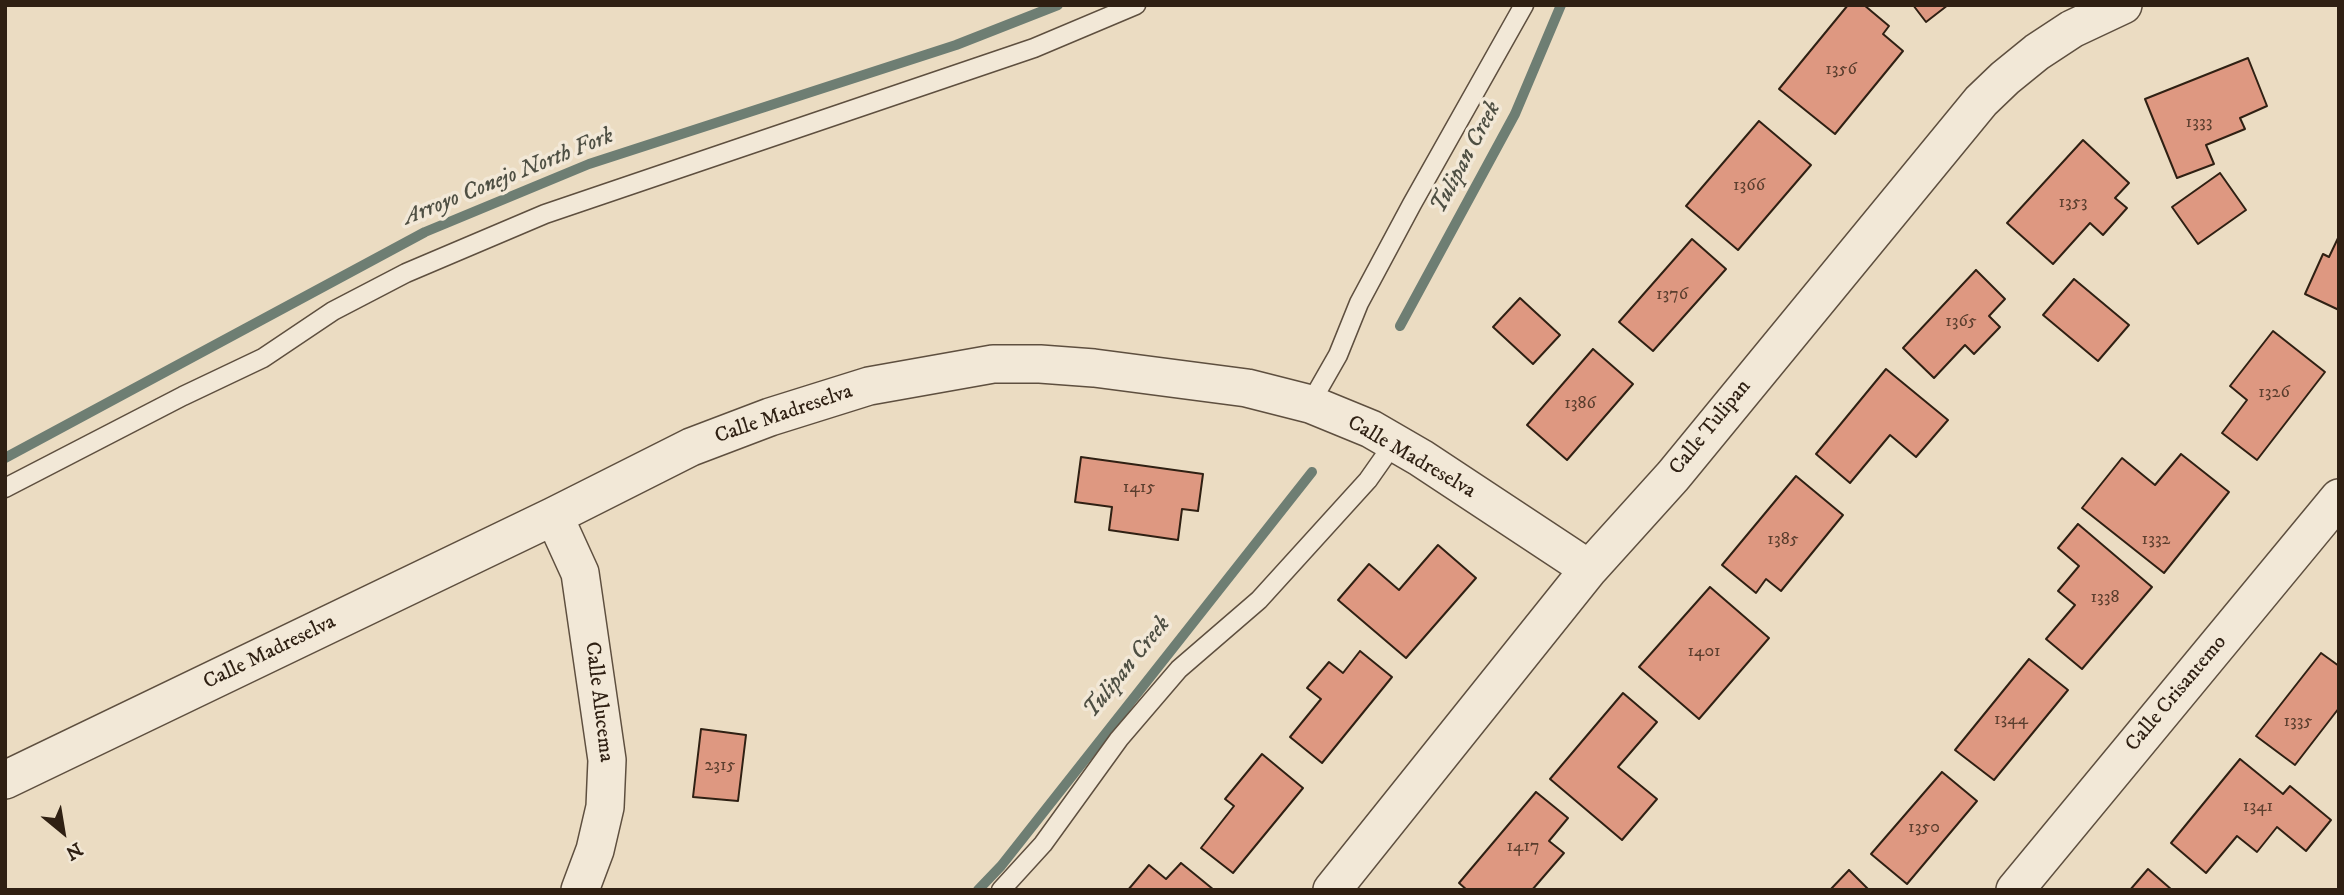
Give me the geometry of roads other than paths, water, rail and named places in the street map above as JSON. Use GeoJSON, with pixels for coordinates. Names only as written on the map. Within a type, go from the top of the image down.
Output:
{"type":"FeatureCollection","features":[{"type":"Feature","properties":{"kind":"street","name":"Calle Tulipan"},"geometry":{"type":"LineString","coordinates":[[1332,890],[1589,569],[1673,476],[1981,101],[2037,52],[2071,29],[2123,5]]}},
{"type":"Feature","properties":{"kind":"street","name":"Calle Madreselva"},"geometry":{"type":"LineString","coordinates":[[5,780],[554,516],[691,447],[770,417],[869,386],[993,364],[1094,368],[1247,388],[1310,404],[1371,429],[1589,569]]}},
{"type":"Feature","properties":{"kind":"street","name":"Calle Crisantemo"},"geometry":{"type":"LineString","coordinates":[[2015,890],[2339,498]]}},
{"type":"Feature","properties":{"kind":"street","name":"Calle Alucema"},"geometry":{"type":"LineString","coordinates":[[554,516],[580,573],[607,760],[605,807],[595,850],[580,890]]}},
{"type":"Feature","properties":{"kind":"lane"},"geometry":{"type":"LineString","coordinates":[[5,488],[263,358],[332,311],[419,268],[545,214],[1034,48],[1136,5]]}},
{"type":"Feature","properties":{"kind":"lane"},"geometry":{"type":"LineString","coordinates":[[1310,404],[1338,355],[1359,303],[1405,217],[1524,5]]}},
{"type":"Feature","properties":{"kind":"lane"},"geometry":{"type":"LineString","coordinates":[[1001,890],[1043,844],[1119,739],[1179,670],[1259,600],[1368,480],[1394,443]]}},
{"type":"Feature","properties":{"kind":"waterway","name":"Arroyo Conejo North Fork"},"geometry":{"type":"LineString","coordinates":[[5,458],[425,232],[589,164],[956,45],[1058,5]]}},
{"type":"Feature","properties":{"kind":"waterway","name":"Tulipan Creek"},"geometry":{"type":"LineString","coordinates":[[1400,326],[1515,114],[1561,5]]}},
{"type":"Feature","properties":{"kind":"waterway","name":"Tulipan Creek"},"geometry":{"type":"LineString","coordinates":[[978,890],[1001,866],[1312,472]]}}]}
